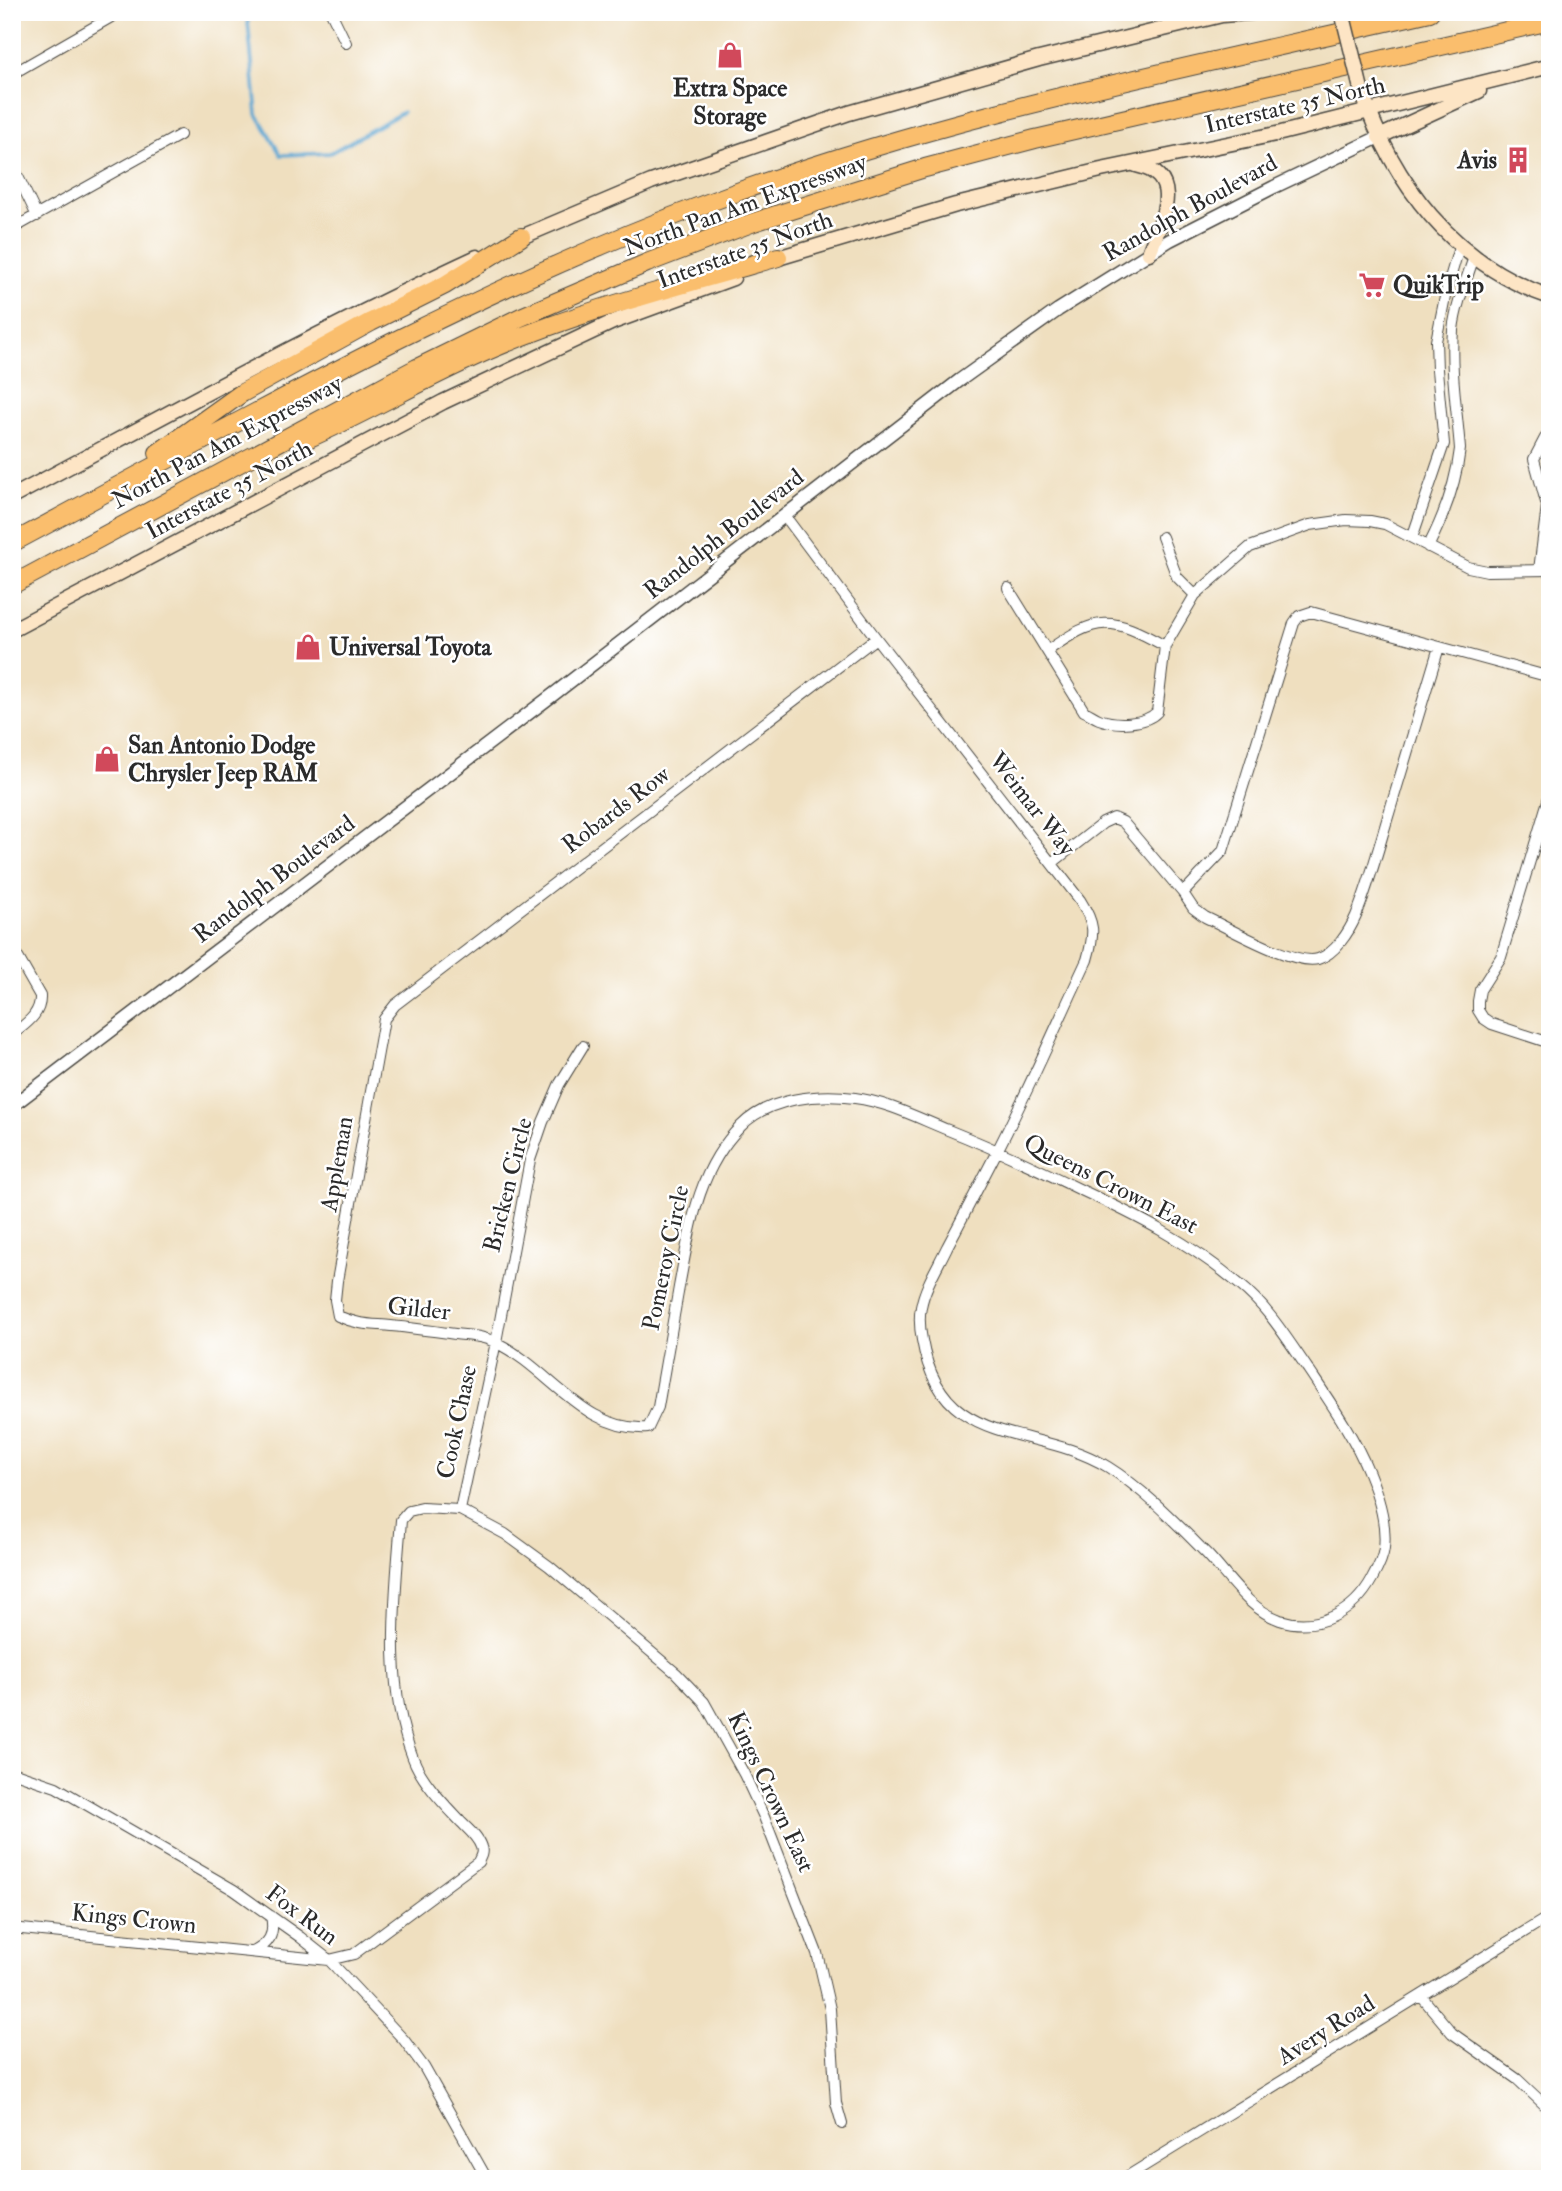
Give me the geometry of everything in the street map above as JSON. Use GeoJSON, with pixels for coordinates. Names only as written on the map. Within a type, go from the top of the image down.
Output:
{"type":"FeatureCollection","features":[{"type":"Feature","properties":{"kind":"highway","name":"North Pan Am Expressway"},"geometry":{"type":"LineString","coordinates":[[12,543],[354,360],[459,308],[548,267],[712,201],[807,167],[1040,102],[1430,12]]}},
{"type":"Feature","properties":{"kind":"highway","name":"North Pan Am Expressway"},"geometry":{"type":"LineString","coordinates":[[12,586],[417,368],[522,317],[647,263],[754,222],[983,152],[1550,22]]}},
{"type":"Feature","properties":{"kind":"highway"},"geometry":{"type":"LineString","coordinates":[[1441,46],[1550,31]]}},
{"type":"Feature","properties":{"kind":"highway"},"geometry":{"type":"LineString","coordinates":[[102,495],[242,393],[346,335],[445,285],[521,237]]}},
{"type":"Feature","properties":{"kind":"highway"},"geometry":{"type":"LineString","coordinates":[[185,493],[348,421],[495,348],[576,318],[778,257]]}},
{"type":"Feature","properties":{"kind":"main road"},"geometry":{"type":"LineString","coordinates":[[12,497],[394,297],[521,237],[651,181],[849,113],[1039,59],[1222,15],[1261,12]]}},
{"type":"Feature","properties":{"kind":"main road"},"geometry":{"type":"LineString","coordinates":[[1342,12],[1368,112],[1391,163],[1421,207],[1488,268],[1550,297]]}},
{"type":"Feature","properties":{"kind":"main road","name":"Interstate 35 North"},"geometry":{"type":"LineString","coordinates":[[12,630],[443,402],[613,321],[733,278],[778,257],[956,205],[1131,164],[1281,133],[1550,66]]}},
{"type":"Feature","properties":{"kind":"main road","name":"Randolph Boulevard"},"geometry":{"type":"LineString","coordinates":[[1379,138],[1512,76]]}},
{"type":"Feature","properties":{"kind":"main road"},"geometry":{"type":"LineString","coordinates":[[1131,164],[1149,168],[1163,182],[1167,195],[1164,212],[1149,253]]}},
{"type":"Feature","properties":{"kind":"street"},"geometry":{"type":"LineString","coordinates":[[12,74],[120,12]]}},
{"type":"Feature","properties":{"kind":"street"},"geometry":{"type":"LineString","coordinates":[[331,12],[346,43]]}},
{"type":"Feature","properties":{"kind":"street"},"geometry":{"type":"LineString","coordinates":[[12,229],[180,135]]}},
{"type":"Feature","properties":{"kind":"street","name":"Randolph Boulevard"},"geometry":{"type":"LineString","coordinates":[[12,1106],[960,380],[1058,310],[1149,253],[1274,187],[1379,138]]}},
{"type":"Feature","properties":{"kind":"street"},"geometry":{"type":"LineString","coordinates":[[12,164],[37,216]]}},
{"type":"Feature","properties":{"kind":"street"},"geometry":{"type":"LineString","coordinates":[[1412,538],[1444,444],[1436,341],[1460,243]]}},
{"type":"Feature","properties":{"kind":"street"},"geometry":{"type":"LineString","coordinates":[[1428,547],[1454,485],[1458,463],[1460,449],[1453,331],[1456,310],[1474,257]]}},
{"type":"Feature","properties":{"kind":"street"},"geometry":{"type":"LineString","coordinates":[[1008,588],[1084,710],[1099,720],[1151,720],[1157,712],[1160,674],[1166,646],[1195,594],[1250,547],[1310,524],[1346,520],[1370,521],[1385,524],[1468,567],[1487,571],[1544,570],[1546,506],[1534,459],[1545,438],[1550,436]]}},
{"type":"Feature","properties":{"kind":"street","name":"Weimar Way"},"geometry":{"type":"LineString","coordinates":[[785,516],[876,638],[1052,863],[1089,914],[1094,936],[1087,960],[998,1150],[931,1279],[921,1308],[921,1336],[939,1386],[955,1407],[972,1420],[992,1429],[1056,1445],[1110,1468],[1190,1537],[1247,1600],[1281,1620],[1317,1623],[1328,1620],[1357,1600],[1376,1572]]}},
{"type":"Feature","properties":{"kind":"street"},"geometry":{"type":"LineString","coordinates":[[1162,537],[1177,577],[1195,594]]}},
{"type":"Feature","properties":{"kind":"street"},"geometry":{"type":"LineString","coordinates":[[1183,893],[1223,850],[1294,623],[1299,616],[1311,612],[1550,677]]}},
{"type":"Feature","properties":{"kind":"street"},"geometry":{"type":"LineString","coordinates":[[1047,651],[1075,631],[1102,624],[1117,625],[1140,632],[1166,646]]}},
{"type":"Feature","properties":{"kind":"street","name":"Robards Row"},"geometry":{"type":"LineString","coordinates":[[384,1019],[395,1005],[876,638]]}},
{"type":"Feature","properties":{"kind":"street"},"geometry":{"type":"LineString","coordinates":[[1052,863],[1103,823],[1114,818],[1123,822],[1193,908],[1205,917],[1288,956],[1303,961],[1319,959],[1332,951],[1342,940],[1355,918],[1371,875],[1439,647]]}},
{"type":"Feature","properties":{"kind":"street"},"geometry":{"type":"LineString","coordinates":[[1550,794],[1501,957],[1480,990],[1478,1010],[1483,1018],[1492,1024],[1550,1043]]}},
{"type":"Feature","properties":{"kind":"street"},"geometry":{"type":"LineString","coordinates":[[12,947],[35,986],[41,1004],[34,1018],[12,1035]]}},
{"type":"Feature","properties":{"kind":"street","name":"Appleman"},"geometry":{"type":"LineString","coordinates":[[338,1316],[335,1300],[337,1281],[384,1019]]}},
{"type":"Feature","properties":{"kind":"street","name":"Bricken Circle"},"geometry":{"type":"LineString","coordinates":[[496,1342],[530,1160],[559,1086],[583,1046]]}},
{"type":"Feature","properties":{"kind":"street","name":"Pomeroy Circle"},"geometry":{"type":"LineString","coordinates":[[648,1428],[658,1406],[695,1207],[711,1166],[741,1125],[781,1104],[814,1097],[848,1097],[865,1099],[898,1110],[998,1150]]}},
{"type":"Feature","properties":{"kind":"street","name":"Queens Crown East"},"geometry":{"type":"LineString","coordinates":[[998,1150],[1148,1221],[1195,1250],[1253,1295],[1286,1335],[1324,1391],[1370,1474],[1381,1514],[1384,1550],[1376,1572]]}},
{"type":"Feature","properties":{"kind":"street","name":"Gilder"},"geometry":{"type":"LineString","coordinates":[[338,1316],[359,1325],[468,1335],[496,1342],[524,1358],[574,1403],[607,1423],[630,1429],[648,1428]]}},
{"type":"Feature","properties":{"kind":"street","name":"Cook Chase"},"geometry":{"type":"LineString","coordinates":[[460,1510],[496,1342]]}},
{"type":"Feature","properties":{"kind":"street","name":"Kings Crown"},"geometry":{"type":"LineString","coordinates":[[12,1928],[329,1960],[354,1954],[472,1867],[482,1856],[478,1839],[439,1797],[414,1762],[398,1705],[395,1660],[401,1520],[409,1511],[422,1508],[460,1510]]}},
{"type":"Feature","properties":{"kind":"street","name":"Kings Crown East"},"geometry":{"type":"LineString","coordinates":[[460,1510],[505,1534],[549,1566],[676,1673],[704,1702],[744,1774],[764,1817],[817,1953],[830,2009],[836,2103],[842,2124]]}},
{"type":"Feature","properties":{"kind":"street","name":"Fox Run"},"geometry":{"type":"LineString","coordinates":[[12,1772],[56,1787],[234,1890],[329,1960],[404,2040],[424,2067],[487,2179]]}},
{"type":"Feature","properties":{"kind":"street"},"geometry":{"type":"LineString","coordinates":[[252,1952],[268,1943],[273,1925],[271,1916]]}},
{"type":"Feature","properties":{"kind":"street","name":"Avery Road"},"geometry":{"type":"LineString","coordinates":[[1123,2179],[1550,1916]]}},
{"type":"Feature","properties":{"kind":"street"},"geometry":{"type":"LineString","coordinates":[[1421,1996],[1452,2033],[1530,2089],[1550,2110]]}},
{"type":"Feature","properties":{"kind":"waterway"},"geometry":{"type":"LineString","coordinates":[[247,12],[257,114],[281,155],[330,153],[403,112]]}},
{"type":"Feature","properties":{"kind":"place","name":"Extra Space Storage"},"geometry":{"type":"Point","coordinates":[730,55]}},
{"type":"Feature","properties":{"kind":"place","name":"Avis"},"geometry":{"type":"Point","coordinates":[1518,160]}},
{"type":"Feature","properties":{"kind":"place","name":"QuikTrip"},"geometry":{"type":"Point","coordinates":[1372,285]}},
{"type":"Feature","properties":{"kind":"place","name":"Universal Toyota"},"geometry":{"type":"Point","coordinates":[308,647]}},
{"type":"Feature","properties":{"kind":"place","name":"San Antonio Dodge Chrysler Jeep RAM"},"geometry":{"type":"Point","coordinates":[107,759]}}]}
